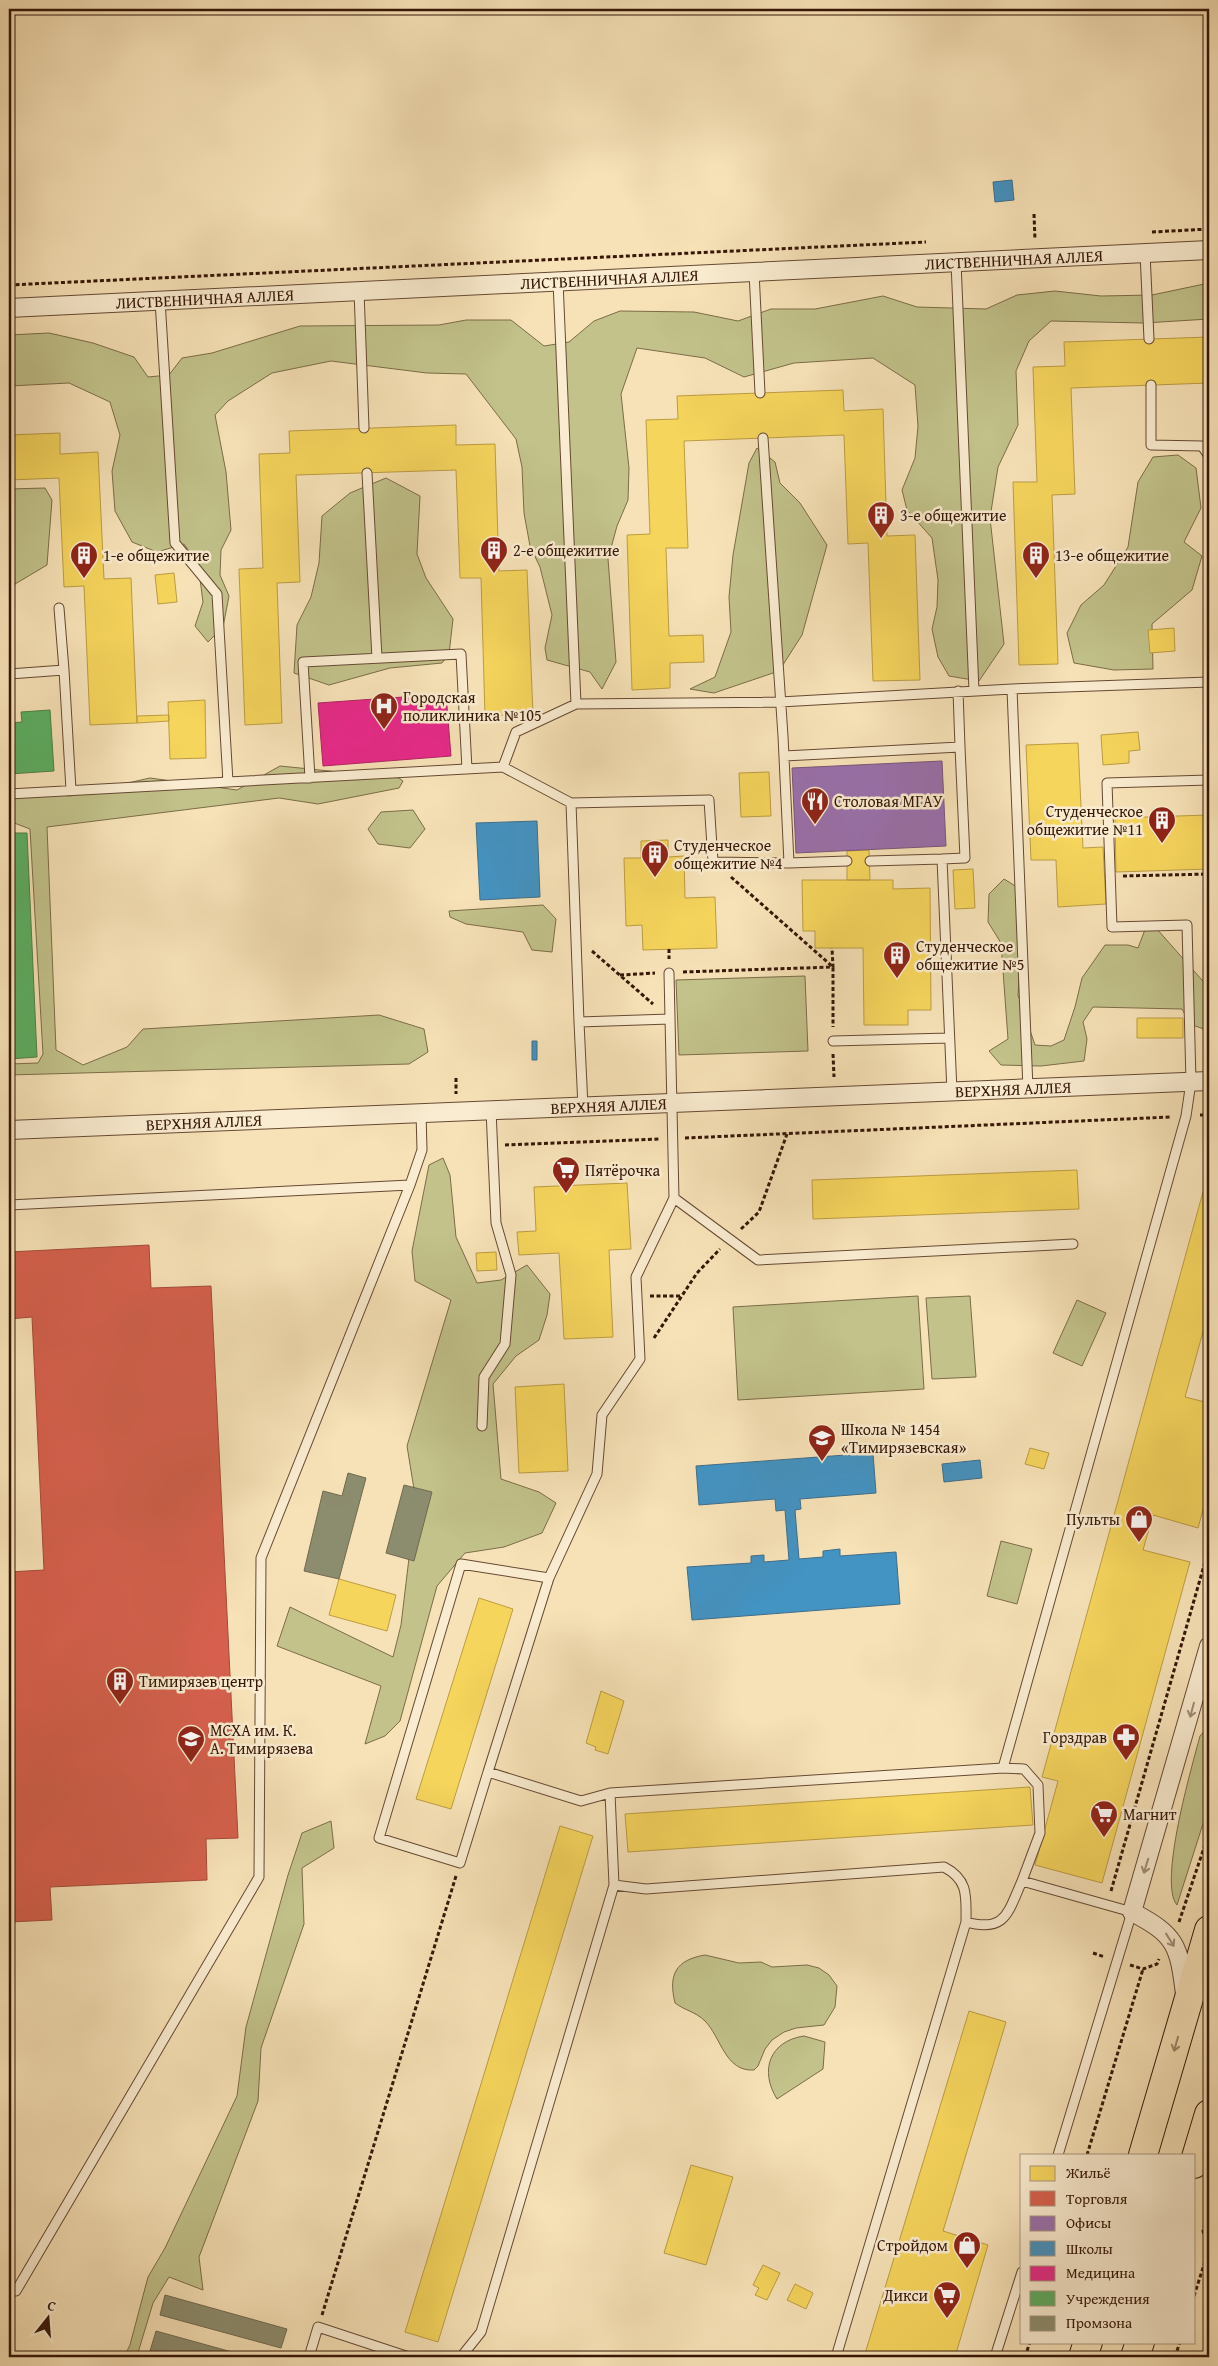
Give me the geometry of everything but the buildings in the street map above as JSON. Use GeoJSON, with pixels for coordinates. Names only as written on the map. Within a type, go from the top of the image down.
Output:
{"type":"FeatureCollection","features":[{"type":"Feature","properties":{"kind":"main road"},"geometry":{"type":"LineString","coordinates":[[1143,2154],[1209,1930]]}},
{"type":"Feature","properties":{"kind":"main road"},"geometry":{"type":"LineString","coordinates":[[1196,2157],[1209,2114]]}},
{"type":"Feature","properties":{"kind":"main road"},"geometry":{"type":"LineString","coordinates":[[1083,2357],[1087,2344]]}},
{"type":"Feature","properties":{"kind":"main road"},"geometry":{"type":"LineString","coordinates":[[1135,2357],[1139,2344]]}},
{"type":"Feature","properties":{"kind":"street","name":"ЛИСТВЕННИЧНАЯ АЛЛЕЯ"},"geometry":{"type":"LineString","coordinates":[[9,308],[1209,250]]}},
{"type":"Feature","properties":{"kind":"street","name":"ВЕРХНЯЯ АЛЛЕЯ"},"geometry":{"type":"LineString","coordinates":[[9,1130],[1209,1081]]}},
{"type":"Feature","properties":{"kind":"street"},"geometry":{"type":"LineString","coordinates":[[1186,2009],[1181,1962],[1170,1938],[1159,1926],[1132,1912],[1209,1646]]}},
{"type":"Feature","properties":{"kind":"lane"},"geometry":{"type":"LineString","coordinates":[[1145,254],[1149,339]]}},
{"type":"Feature","properties":{"kind":"lane"},"geometry":{"type":"LineString","coordinates":[[956,262],[974,691]]}},
{"type":"Feature","properties":{"kind":"lane"},"geometry":{"type":"LineString","coordinates":[[754,272],[760,393]]}},
{"type":"Feature","properties":{"kind":"lane"},"geometry":{"type":"LineString","coordinates":[[558,281],[576,704]]}},
{"type":"Feature","properties":{"kind":"lane"},"geometry":{"type":"LineString","coordinates":[[359,290],[364,428]]}},
{"type":"Feature","properties":{"kind":"lane"},"geometry":{"type":"LineString","coordinates":[[160,300],[175,543],[217,594],[228,782]]}},
{"type":"Feature","properties":{"kind":"lane"},"geometry":{"type":"LineString","coordinates":[[1151,385],[1152,445],[1202,446],[1209,456]]}},
{"type":"Feature","properties":{"kind":"lane"},"geometry":{"type":"LineString","coordinates":[[763,438],[784,756],[789,863]]}},
{"type":"Feature","properties":{"kind":"lane"},"geometry":{"type":"LineString","coordinates":[[367,473],[377,658]]}},
{"type":"Feature","properties":{"kind":"lane"},"geometry":{"type":"LineString","coordinates":[[59,608],[71,790]]}},
{"type":"Feature","properties":{"kind":"lane"},"geometry":{"type":"LineString","coordinates":[[310,778],[303,662],[461,654],[467,769]]}},
{"type":"Feature","properties":{"kind":"lane"},"geometry":{"type":"LineString","coordinates":[[9,674],[64,670]]}},
{"type":"Feature","properties":{"kind":"lane"},"geometry":{"type":"LineString","coordinates":[[503,767],[516,732],[576,704],[780,702],[1012,689],[1209,682]]}},
{"type":"Feature","properties":{"kind":"lane"},"geometry":{"type":"LineString","coordinates":[[1012,689],[1028,1089]]}},
{"type":"Feature","properties":{"kind":"lane"},"geometry":{"type":"LineString","coordinates":[[870,861],[965,858],[958,692]]}},
{"type":"Feature","properties":{"kind":"lane"},"geometry":{"type":"LineString","coordinates":[[784,756],[960,748]]}},
{"type":"Feature","properties":{"kind":"lane"},"geometry":{"type":"LineString","coordinates":[[9,794],[503,767],[571,803],[709,800],[713,862],[789,863],[847,861]]}},
{"type":"Feature","properties":{"kind":"lane"},"geometry":{"type":"LineString","coordinates":[[1003,1768],[1186,1116],[1191,1082],[1187,925],[1112,927],[1107,783],[1209,780]]}},
{"type":"Feature","properties":{"kind":"lane"},"geometry":{"type":"LineString","coordinates":[[571,803],[583,1106]]}},
{"type":"Feature","properties":{"kind":"lane"},"geometry":{"type":"LineString","coordinates":[[942,859],[952,1092]]}},
{"type":"Feature","properties":{"kind":"lane"},"geometry":{"type":"LineString","coordinates":[[549,1578],[461,1564],[379,1838],[460,1863],[549,1578],[597,1474],[602,1415],[640,1360],[636,1277],[674,1198],[669,973]]}},
{"type":"Feature","properties":{"kind":"lane"},"geometry":{"type":"LineString","coordinates":[[579,1022],[670,1019]]}},
{"type":"Feature","properties":{"kind":"lane"},"geometry":{"type":"LineString","coordinates":[[833,1041],[949,1038]]}},
{"type":"Feature","properties":{"kind":"lane"},"geometry":{"type":"LineString","coordinates":[[482,1426],[484,1377],[505,1344],[511,1275],[496,1223],[491,1110]]}},
{"type":"Feature","properties":{"kind":"lane"},"geometry":{"type":"LineString","coordinates":[[9,2291],[16,2291],[259,1877],[261,1558],[410,1185],[422,1150],[421,1112]]}},
{"type":"Feature","properties":{"kind":"lane"},"geometry":{"type":"LineString","coordinates":[[9,1206],[410,1185]]}},
{"type":"Feature","properties":{"kind":"lane"},"geometry":{"type":"LineString","coordinates":[[674,1198],[758,1260],[1073,1244]]}},
{"type":"Feature","properties":{"kind":"lane"},"geometry":{"type":"LineString","coordinates":[[488,1772],[581,1801],[610,1793],[1003,1768],[1024,1769],[1038,1785],[1040,1833],[1022,1881],[1006,1915],[999,1924],[982,1926],[966,1922]]}},
{"type":"Feature","properties":{"kind":"lane"},"geometry":{"type":"LineString","coordinates":[[461,2357],[481,2332],[614,1884],[610,1793]]}},
{"type":"Feature","properties":{"kind":"lane"},"geometry":{"type":"LineString","coordinates":[[614,1884],[646,1889],[944,1867],[957,1874],[962,1883],[966,1922],[836,2357]]}},
{"type":"Feature","properties":{"kind":"lane"},"geometry":{"type":"LineString","coordinates":[[1022,1881],[1132,1912],[1058,2154]]}},
{"type":"Feature","properties":{"kind":"lane"},"geometry":{"type":"LineString","coordinates":[[996,2357],[1020,2279]]}},
{"type":"Feature","properties":{"kind":"lane"},"geometry":{"type":"LineString","coordinates":[[309,2357],[318,2327],[409,2357]]}},
{"type":"Feature","properties":{"kind":"path"},"geometry":{"type":"LineString","coordinates":[[1034,214],[1036,258]]}},
{"type":"Feature","properties":{"kind":"path"},"geometry":{"type":"LineString","coordinates":[[1151,232],[1209,229]]}},
{"type":"Feature","properties":{"kind":"path"},"geometry":{"type":"LineString","coordinates":[[1025,238],[1044,237]]}},
{"type":"Feature","properties":{"kind":"path"},"geometry":{"type":"LineString","coordinates":[[9,285],[935,242]]}},
{"type":"Feature","properties":{"kind":"path"},"geometry":{"type":"LineString","coordinates":[[713,862],[833,968]]}},
{"type":"Feature","properties":{"kind":"path"},"geometry":{"type":"LineString","coordinates":[[1110,877],[1209,874]]}},
{"type":"Feature","properties":{"kind":"path"},"geometry":{"type":"LineString","coordinates":[[576,938],[670,1019]]}},
{"type":"Feature","properties":{"kind":"path"},"geometry":{"type":"LineString","coordinates":[[832,948],[834,1097]]}},
{"type":"Feature","properties":{"kind":"path"},"geometry":{"type":"LineString","coordinates":[[620,975],[833,968]]}},
{"type":"Feature","properties":{"kind":"path"},"geometry":{"type":"LineString","coordinates":[[456,1078],[456,1097]]}},
{"type":"Feature","properties":{"kind":"path"},"geometry":{"type":"LineString","coordinates":[[493,1145],[673,1139],[1209,1115]]}},
{"type":"Feature","properties":{"kind":"path"},"geometry":{"type":"LineString","coordinates":[[637,1296],[682,1296]]}},
{"type":"Feature","properties":{"kind":"path"},"geometry":{"type":"LineString","coordinates":[[1107,1905],[1209,1548]]}},
{"type":"Feature","properties":{"kind":"path"},"geometry":{"type":"LineString","coordinates":[[1164,1709],[1173,1711]]}},
{"type":"Feature","properties":{"kind":"path"},"geometry":{"type":"LineString","coordinates":[[1087,2154],[1143,1969],[1157,1964],[1182,1918],[1209,1833]]}},
{"type":"Feature","properties":{"kind":"path"},"geometry":{"type":"LineString","coordinates":[[318,2327],[460,1863]]}},
{"type":"Feature","properties":{"kind":"path"},"geometry":{"type":"LineString","coordinates":[[1196,2290],[1208,2252],[1203,2231],[1209,2210]]}},
{"type":"Feature","properties":{"kind":"path"},"geometry":{"type":"LineString","coordinates":[[1025,2357],[1029,2344]]}},
{"type":"Feature","properties":{"kind":"path"},"geometry":{"type":"LineString","coordinates":[[1175,2357],[1179,2344]]}},
{"type":"Feature","properties":{"kind":"green space"},"geometry":{"type":"Polygon","coordinates":[[[1209,283],[1209,319],[1144,323],[1051,321],[1029,341],[1016,371],[1018,425],[998,467],[990,518],[1004,644],[979,681],[949,676],[938,657],[932,629],[937,607],[938,580],[932,538],[907,510],[902,490],[915,458],[918,426],[915,385],[873,358],[794,363],[744,377],[705,358],[637,348],[621,394],[629,468],[628,500],[617,526],[608,559],[616,662],[602,689],[590,672],[547,660],[545,648],[552,615],[540,567],[530,546],[524,513],[522,467],[516,439],[466,374],[427,373],[331,361],[272,373],[228,401],[215,415],[226,472],[231,530],[221,550],[220,575],[229,596],[223,627],[208,642],[195,626],[203,602],[198,564],[184,544],[157,552],[132,542],[115,511],[112,471],[120,435],[110,402],[69,383],[9,386],[9,335],[49,333],[93,343],[134,357],[148,377],[169,375],[182,358],[212,353],[300,326],[439,325],[466,320],[511,320],[544,346],[569,342],[594,321],[620,311],[694,312],[738,321],[771,309],[815,309],[883,296],[917,307],[986,309],[1017,295],[1055,291],[1101,296],[1152,295],[1209,283]]]}},
{"type":"Feature","properties":{"kind":"green space"},"geometry":{"type":"Polygon","coordinates":[[[757,448],[775,462],[780,483],[800,503],[827,545],[802,635],[779,671],[714,693],[690,689],[715,677],[731,632],[729,597],[733,555],[749,463],[757,448]]]}},
{"type":"Feature","properties":{"kind":"green space"},"geometry":{"type":"Polygon","coordinates":[[[1178,455],[1196,468],[1201,508],[1184,542],[1202,556],[1192,590],[1152,624],[1153,669],[1114,670],[1074,663],[1067,633],[1081,605],[1104,585],[1128,547],[1138,482],[1153,457],[1178,455]]]}},
{"type":"Feature","properties":{"kind":"green space"},"geometry":{"type":"Polygon","coordinates":[[[386,478],[420,496],[417,554],[426,578],[453,619],[449,654],[442,663],[390,668],[329,685],[294,673],[297,625],[311,597],[319,563],[322,516],[350,493],[386,478]]]}},
{"type":"Feature","properties":{"kind":"green space"},"geometry":{"type":"Polygon","coordinates":[[[45,488],[52,500],[47,565],[15,584],[9,596],[9,489],[45,488]]]}},
{"type":"Feature","properties":{"kind":"green space"},"geometry":{"type":"Polygon","coordinates":[[[280,766],[399,778],[403,781],[399,788],[318,804],[279,798],[47,827],[56,1050],[83,1065],[127,1047],[143,1029],[379,1015],[424,1029],[428,1052],[409,1064],[9,1075],[9,1064],[38,1063],[43,1054],[30,829],[9,821],[9,790],[70,796],[150,778],[237,790],[280,766]]]}},
{"type":"Feature","properties":{"kind":"green space"},"geometry":{"type":"Polygon","coordinates":[[[413,810],[425,829],[410,848],[378,844],[368,829],[381,812],[413,810]]]}},
{"type":"Feature","properties":{"kind":"green space"},"geometry":{"type":"Polygon","coordinates":[[[1004,879],[1022,890],[1023,930],[1018,995],[1035,1045],[1051,1046],[1064,1040],[1082,978],[1105,945],[1128,945],[1138,948],[1146,927],[1156,928],[1209,988],[1209,1031],[1190,1024],[1182,1009],[1093,1007],[1083,1022],[1087,1039],[1084,1061],[1041,1066],[1001,1065],[989,1051],[1008,1039],[1001,943],[988,922],[989,894],[1004,879]]]}},
{"type":"Feature","properties":{"kind":"green space"},"geometry":{"type":"Polygon","coordinates":[[[543,905],[556,919],[552,952],[532,950],[523,932],[466,924],[450,917],[449,911],[543,905]]]}},
{"type":"Feature","properties":{"kind":"green space"},"geometry":{"type":"Polygon","coordinates":[[[805,976],[808,1051],[679,1055],[676,980],[805,976]]]}},
{"type":"Feature","properties":{"kind":"green space"},"geometry":{"type":"Polygon","coordinates":[[[443,1158],[450,1175],[456,1237],[477,1283],[501,1280],[527,1265],[550,1294],[547,1315],[539,1340],[516,1356],[493,1384],[501,1479],[539,1492],[556,1503],[542,1533],[504,1547],[465,1553],[437,1586],[400,1721],[385,1736],[365,1744],[381,1686],[277,1646],[290,1607],[393,1657],[401,1625],[409,1558],[414,1489],[407,1446],[451,1300],[415,1281],[412,1251],[429,1165],[443,1158]]]}},
{"type":"Feature","properties":{"kind":"green space"},"geometry":{"type":"Polygon","coordinates":[[[918,1296],[924,1389],[738,1400],[733,1307],[918,1296]]]}},
{"type":"Feature","properties":{"kind":"green space"},"geometry":{"type":"Polygon","coordinates":[[[970,1296],[976,1377],[932,1379],[926,1298],[970,1296]]]}},
{"type":"Feature","properties":{"kind":"green space"},"geometry":{"type":"Polygon","coordinates":[[[1077,1300],[1106,1313],[1082,1366],[1053,1353],[1077,1300]]]}},
{"type":"Feature","properties":{"kind":"green space"},"geometry":{"type":"Polygon","coordinates":[[[1001,1541],[1032,1549],[1017,1604],[987,1596],[1001,1541]]]}},
{"type":"Feature","properties":{"kind":"green space"},"geometry":{"type":"Polygon","coordinates":[[[1209,1726],[1209,1805],[1177,1905],[1172,1893],[1171,1874],[1178,1824],[1200,1736],[1209,1726]]]}},
{"type":"Feature","properties":{"kind":"green space"},"geometry":{"type":"Polygon","coordinates":[[[331,1821],[334,1848],[302,1868],[304,1924],[261,2048],[258,2101],[199,2257],[203,2290],[169,2277],[153,2303],[137,2356],[139,2357],[124,2357],[130,2345],[148,2277],[165,2248],[237,2096],[246,2027],[288,1875],[302,1833],[331,1821]]]}},
{"type":"Feature","properties":{"kind":"green space"},"geometry":{"type":"Polygon","coordinates":[[[705,1955],[739,1963],[761,1962],[772,1967],[807,1965],[819,1968],[829,1975],[837,1986],[835,2007],[824,2025],[796,2028],[784,2032],[772,2040],[754,2070],[744,2069],[730,2060],[705,2021],[698,2015],[675,2003],[673,1984],[676,1970],[687,1961],[705,1955]]]}},
{"type":"Feature","properties":{"kind":"green space"},"geometry":{"type":"Polygon","coordinates":[[[804,2036],[825,2042],[823,2069],[777,2099],[769,2078],[771,2058],[783,2044],[804,2036]]]}},
{"type":"Feature","properties":{"kind":"place","name":"3-е общежитие"},"geometry":{"type":"Point","coordinates":[881,539]}},
{"type":"Feature","properties":{"kind":"place","name":"2-е общежитие"},"geometry":{"type":"Point","coordinates":[494,574]}},
{"type":"Feature","properties":{"kind":"place","name":"1-е общежитие"},"geometry":{"type":"Point","coordinates":[84,579]}},
{"type":"Feature","properties":{"kind":"place","name":"13-е общежитие"},"geometry":{"type":"Point","coordinates":[1036,579]}},
{"type":"Feature","properties":{"kind":"place","name":"Городская поликлиника №105"},"geometry":{"type":"Point","coordinates":[384,730]}},
{"type":"Feature","properties":{"kind":"place","name":"Столовая МГАУ"},"geometry":{"type":"Point","coordinates":[815,825]}},
{"type":"Feature","properties":{"kind":"place","name":"Студенческое общежитие №11"},"geometry":{"type":"Point","coordinates":[1162,844]}},
{"type":"Feature","properties":{"kind":"place","name":"Студенческое общежитие №4"},"geometry":{"type":"Point","coordinates":[655,878]}},
{"type":"Feature","properties":{"kind":"place","name":"Студенческое общежитие №5"},"geometry":{"type":"Point","coordinates":[897,979]}},
{"type":"Feature","properties":{"kind":"place","name":"Пятёрочка"},"geometry":{"type":"Point","coordinates":[566,1194]}},
{"type":"Feature","properties":{"kind":"place","name":"Школа № 1454 «Тимирязевская»"},"geometry":{"type":"Point","coordinates":[822,1462]}},
{"type":"Feature","properties":{"kind":"place","name":"Пульты"},"geometry":{"type":"Point","coordinates":[1139,1543]}},
{"type":"Feature","properties":{"kind":"place","name":"Тимирязев центр"},"geometry":{"type":"Point","coordinates":[120,1705]}},
{"type":"Feature","properties":{"kind":"place","name":"Горздрав"},"geometry":{"type":"Point","coordinates":[1126,1761]}},
{"type":"Feature","properties":{"kind":"place","name":"МСХА им. К. А. Тимирязева"},"geometry":{"type":"Point","coordinates":[191,1763]}},
{"type":"Feature","properties":{"kind":"place","name":"Магнит"},"geometry":{"type":"Point","coordinates":[1104,1838]}},
{"type":"Feature","properties":{"kind":"place","name":"Стройдом"},"geometry":{"type":"Point","coordinates":[967,2269]}},
{"type":"Feature","properties":{"kind":"place","name":"Дикси"},"geometry":{"type":"Point","coordinates":[947,2319]}}]}
